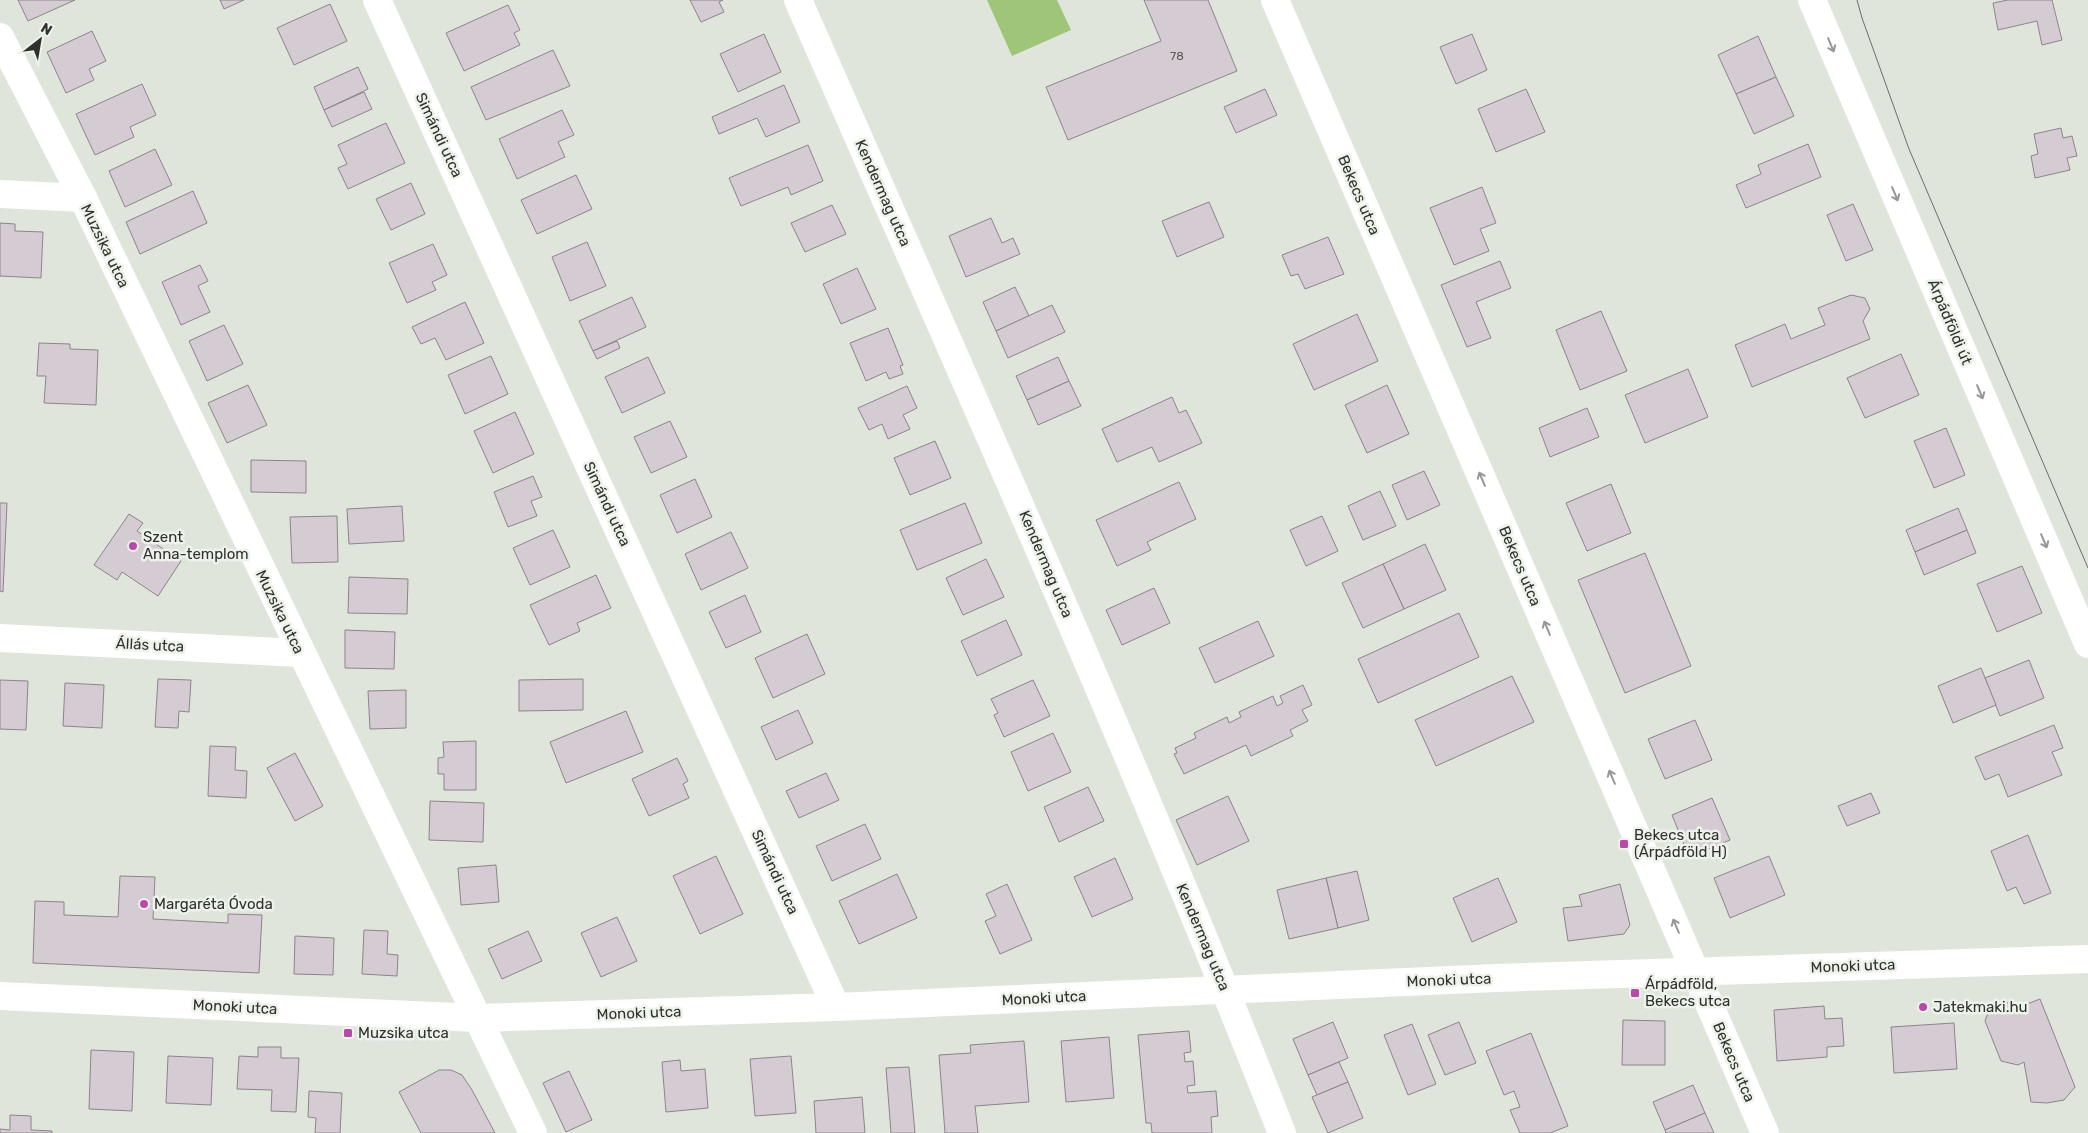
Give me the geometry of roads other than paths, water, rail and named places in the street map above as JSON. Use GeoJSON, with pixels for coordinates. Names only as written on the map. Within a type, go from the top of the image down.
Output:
{"type":"FeatureCollection","features":[{"type":"Feature","properties":{"kind":"street","name":"Simándi utca"},"geometry":{"type":"LineString","coordinates":[[377,0],[836,1007]]}},
{"type":"Feature","properties":{"kind":"street","name":"Kendermag utca"},"geometry":{"type":"LineString","coordinates":[[798,0],[1049,570],[1225,990],[1282,1133]]}},
{"type":"Feature","properties":{"kind":"street","name":"Bekecs utca"},"geometry":{"type":"LineString","coordinates":[[1275,0],[1696,971],[1764,1133]]}},
{"type":"Feature","properties":{"kind":"street","name":"Árpádföldi út"},"geometry":{"type":"LineString","coordinates":[[1812,0],[2088,644]]}},
{"type":"Feature","properties":{"kind":"street","name":"Muzsika utca"},"geometry":{"type":"LineString","coordinates":[[0,37],[82,198],[533,1133]]}},
{"type":"Feature","properties":{"kind":"street"},"geometry":{"type":"LineString","coordinates":[[0,194],[82,198]]}},
{"type":"Feature","properties":{"kind":"street","name":"Állás utca"},"geometry":{"type":"LineString","coordinates":[[0,638],[300,653]]}},
{"type":"Feature","properties":{"kind":"street","name":"Monoki utca"},"geometry":{"type":"LineString","coordinates":[[0,996],[477,1018],[836,1007],[1696,971],[2088,959]]}},
{"type":"Feature","properties":{"kind":"tram line"},"geometry":{"type":"LineString","coordinates":[[1857,0],[1909,149],[2088,568]]}},
{"type":"Feature","properties":{"kind":"place","name":"Szent Anna-templom"},"geometry":{"type":"Point","coordinates":[133,546]}},
{"type":"Feature","properties":{"kind":"place","name":"Bekecs utca (Árpádföld H)"},"geometry":{"type":"Point","coordinates":[1624,844]}},
{"type":"Feature","properties":{"kind":"place","name":"Margaréta Óvoda"},"geometry":{"type":"Point","coordinates":[144,904]}},
{"type":"Feature","properties":{"kind":"place","name":"Árpádföld, Bekecs utca"},"geometry":{"type":"Point","coordinates":[1635,993]}},
{"type":"Feature","properties":{"kind":"place","name":"Jatekmaki.hu"},"geometry":{"type":"Point","coordinates":[1923,1007]}},
{"type":"Feature","properties":{"kind":"place","name":"Muzsika utca"},"geometry":{"type":"Point","coordinates":[348,1033]}}]}
